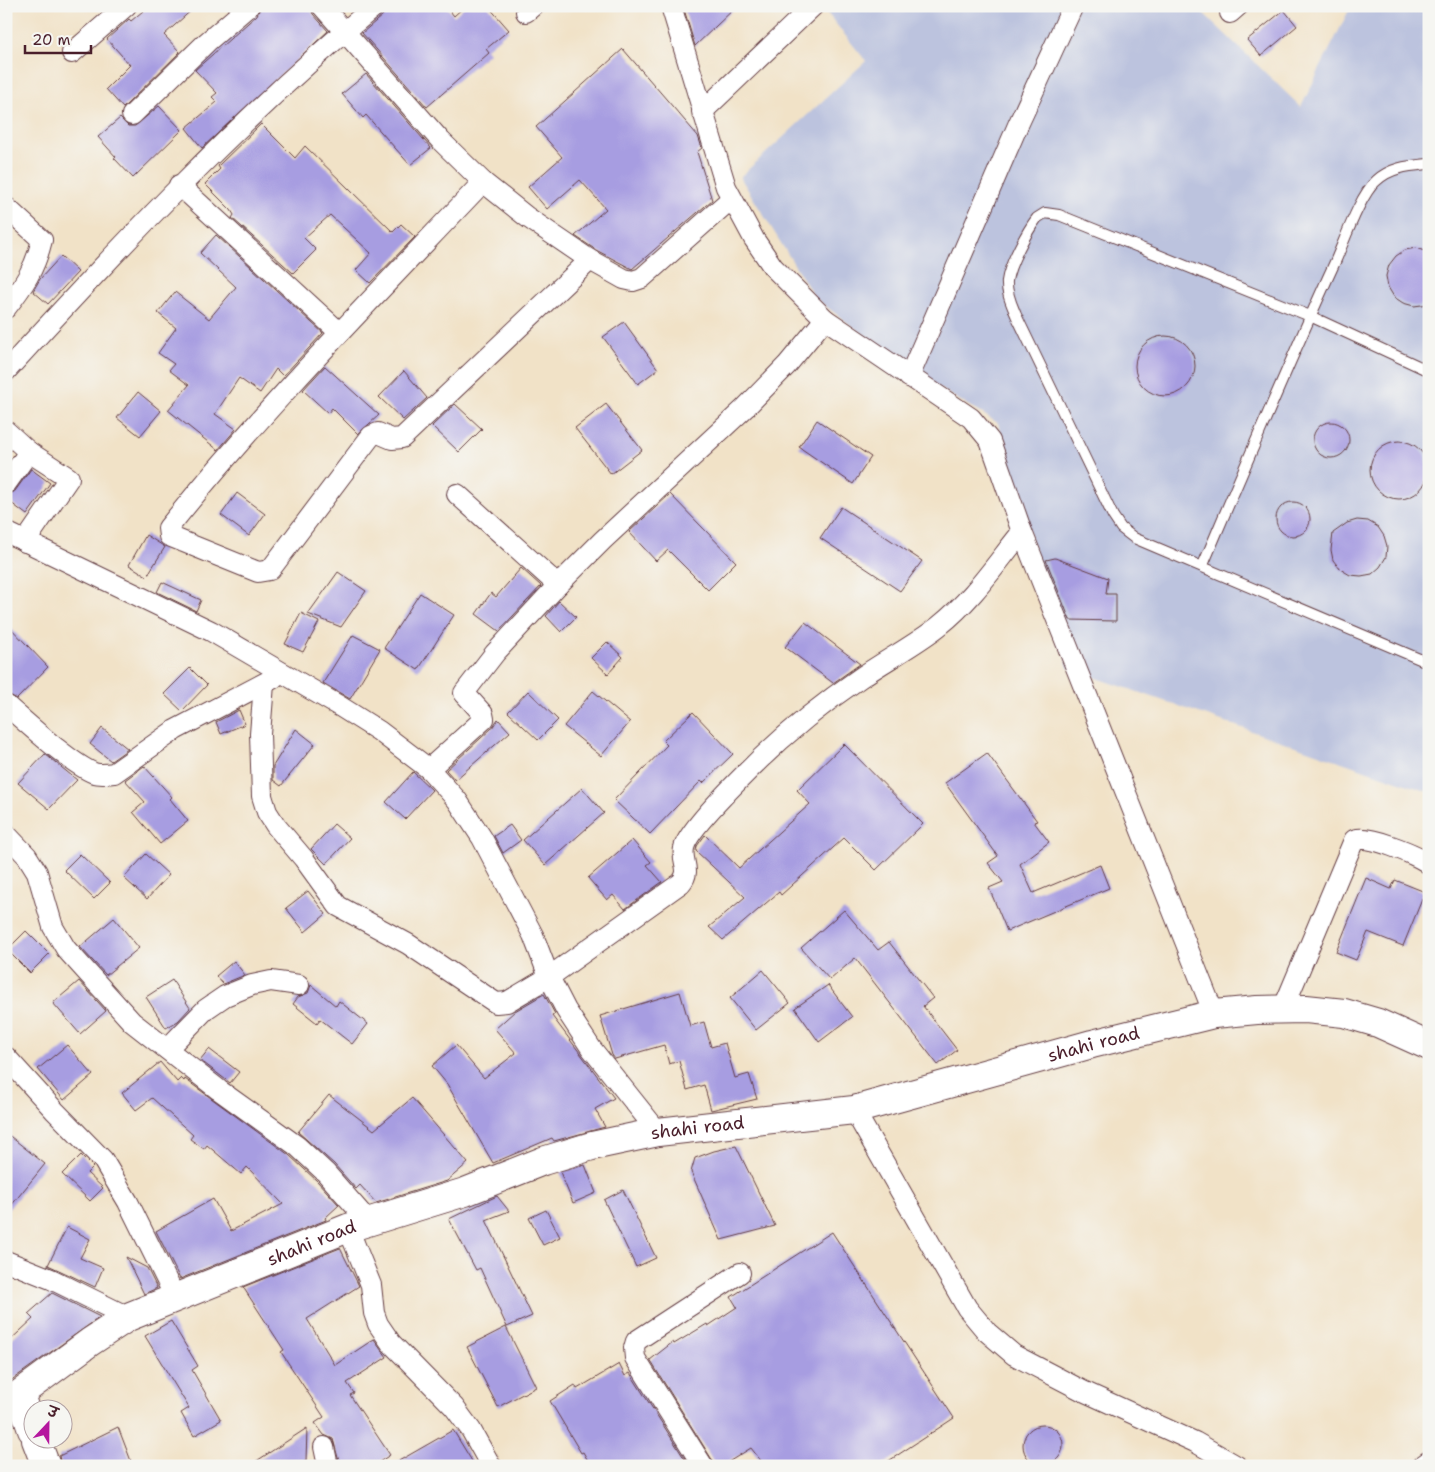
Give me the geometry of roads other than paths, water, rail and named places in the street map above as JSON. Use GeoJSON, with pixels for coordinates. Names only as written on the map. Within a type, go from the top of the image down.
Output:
{"type":"FeatureCollection","features":[{"type":"Feature","properties":{"kind":"street"},"geometry":{"type":"LineString","coordinates":[[72,54],[126,6]]}},
{"type":"Feature","properties":{"kind":"street"},"geometry":{"type":"LineString","coordinates":[[132,115],[207,42],[249,6]]}},
{"type":"Feature","properties":{"kind":"street"},"geometry":{"type":"LineString","coordinates":[[322,6],[441,142],[483,182],[534,222],[590,260],[624,278],[638,280],[731,199]]}},
{"type":"Feature","properties":{"kind":"street"},"geometry":{"type":"LineString","coordinates":[[6,371],[179,185],[344,32],[375,6]]}},
{"type":"Feature","properties":{"kind":"street"},"geometry":{"type":"LineString","coordinates":[[671,6],[702,112],[731,199],[754,240],[773,267],[825,319],[971,418],[983,430],[990,441],[1022,532],[1214,1014]]}},
{"type":"Feature","properties":{"kind":"street"},"geometry":{"type":"LineString","coordinates":[[702,112],[813,6]]}},
{"type":"Feature","properties":{"kind":"street"},"geometry":{"type":"LineString","coordinates":[[909,377],[1018,125],[1073,6]]}},
{"type":"Feature","properties":{"kind":"street"},"geometry":{"type":"LineString","coordinates":[[483,182],[339,332],[204,483],[168,528],[168,536],[258,572],[270,570],[372,436],[378,433],[392,439],[402,438],[590,260]]}},
{"type":"Feature","properties":{"kind":"street"},"geometry":{"type":"LineString","coordinates":[[179,185],[339,332]]}},
{"type":"Feature","properties":{"kind":"street"},"geometry":{"type":"LineString","coordinates":[[6,207],[42,240],[36,263],[29,277],[6,308]]}},
{"type":"Feature","properties":{"kind":"street"},"geometry":{"type":"LineString","coordinates":[[429,769],[484,718],[484,714],[465,696],[464,693],[467,686],[558,585],[746,408],[787,365],[825,319]]}},
{"type":"Feature","properties":{"kind":"street"},"geometry":{"type":"LineString","coordinates":[[6,431],[29,452],[69,478],[25,542]]}},
{"type":"Feature","properties":{"kind":"street"},"geometry":{"type":"LineString","coordinates":[[6,484],[29,452]]}},
{"type":"Feature","properties":{"kind":"street"},"geometry":{"type":"LineString","coordinates":[[458,494],[558,585]]}},
{"type":"Feature","properties":{"kind":"street"},"geometry":{"type":"LineString","coordinates":[[6,532],[211,631],[379,731],[429,769],[457,800],[482,838],[533,935],[549,976],[566,1010],[591,1048],[658,1132]]}},
{"type":"Feature","properties":{"kind":"street"},"geometry":{"type":"LineString","coordinates":[[264,684],[260,734],[262,796],[267,812],[276,826],[304,859],[332,900],[352,915],[408,944],[496,1003],[507,1002],[549,976],[681,883],[687,871],[684,853],[686,842],[743,776],[778,742],[818,710],[860,678],[940,625],[966,600],[1022,532]]}},
{"type":"Feature","properties":{"kind":"street"},"geometry":{"type":"LineString","coordinates":[[6,706],[79,765],[95,774],[114,773],[175,730],[282,673]]}},
{"type":"Feature","properties":{"kind":"street"},"geometry":{"type":"LineString","coordinates":[[6,834],[27,856],[37,872],[53,926],[66,949],[132,1022],[219,1090],[297,1146],[326,1173],[359,1225],[378,1324],[391,1343],[454,1407],[471,1430],[491,1466]]}},
{"type":"Feature","properties":{"kind":"street"},"geometry":{"type":"LineString","coordinates":[[1283,1009],[1354,840],[1365,837],[1419,857],[1429,864]]}},
{"type":"Feature","properties":{"kind":"street"},"geometry":{"type":"LineString","coordinates":[[167,1049],[206,1009],[225,996],[252,985],[271,981],[299,985]]}},
{"type":"Feature","properties":{"kind":"street","name":"shahi road"},"geometry":{"type":"LineString","coordinates":[[13,1400],[90,1342],[128,1317],[359,1225],[465,1192],[543,1161],[592,1146],[658,1132],[854,1110],[1092,1044],[1214,1014],[1283,1009],[1344,1013],[1378,1023],[1429,1046]]}},
{"type":"Feature","properties":{"kind":"street"},"geometry":{"type":"LineString","coordinates":[[6,1057],[55,1112],[103,1160],[128,1202],[176,1299]]}},
{"type":"Feature","properties":{"kind":"street"},"geometry":{"type":"LineString","coordinates":[[854,1110],[966,1308],[987,1332],[1014,1355],[1083,1390],[1195,1442],[1237,1466]]}},
{"type":"Feature","properties":{"kind":"street"},"geometry":{"type":"LineString","coordinates":[[6,1261],[51,1279],[128,1317]]}},
{"type":"Feature","properties":{"kind":"street"},"geometry":{"type":"LineString","coordinates":[[703,1466],[635,1358],[634,1348],[636,1340],[740,1273]]}},
{"type":"Feature","properties":{"kind":"street"},"geometry":{"type":"LineString","coordinates":[[13,1400],[22,1414]]}},
{"type":"Feature","properties":{"kind":"street"},"geometry":{"type":"LineString","coordinates":[[40,1450],[46,1466]]}},
{"type":"Feature","properties":{"kind":"street"},"geometry":{"type":"LineString","coordinates":[[1422,1466],[1429,1461]]}},
{"type":"Feature","properties":{"kind":"lane"},"geometry":{"type":"LineString","coordinates":[[1202,565],[1310,316],[1361,204],[1374,182],[1401,167],[1429,164]]}},
{"type":"Feature","properties":{"kind":"lane"},"geometry":{"type":"LineString","coordinates":[[1429,371],[1310,316],[1059,215],[1045,213],[1032,225],[1011,268],[1007,281],[1008,295],[1016,315],[1113,516],[1121,528],[1134,538],[1202,565],[1429,663]]}}]}
